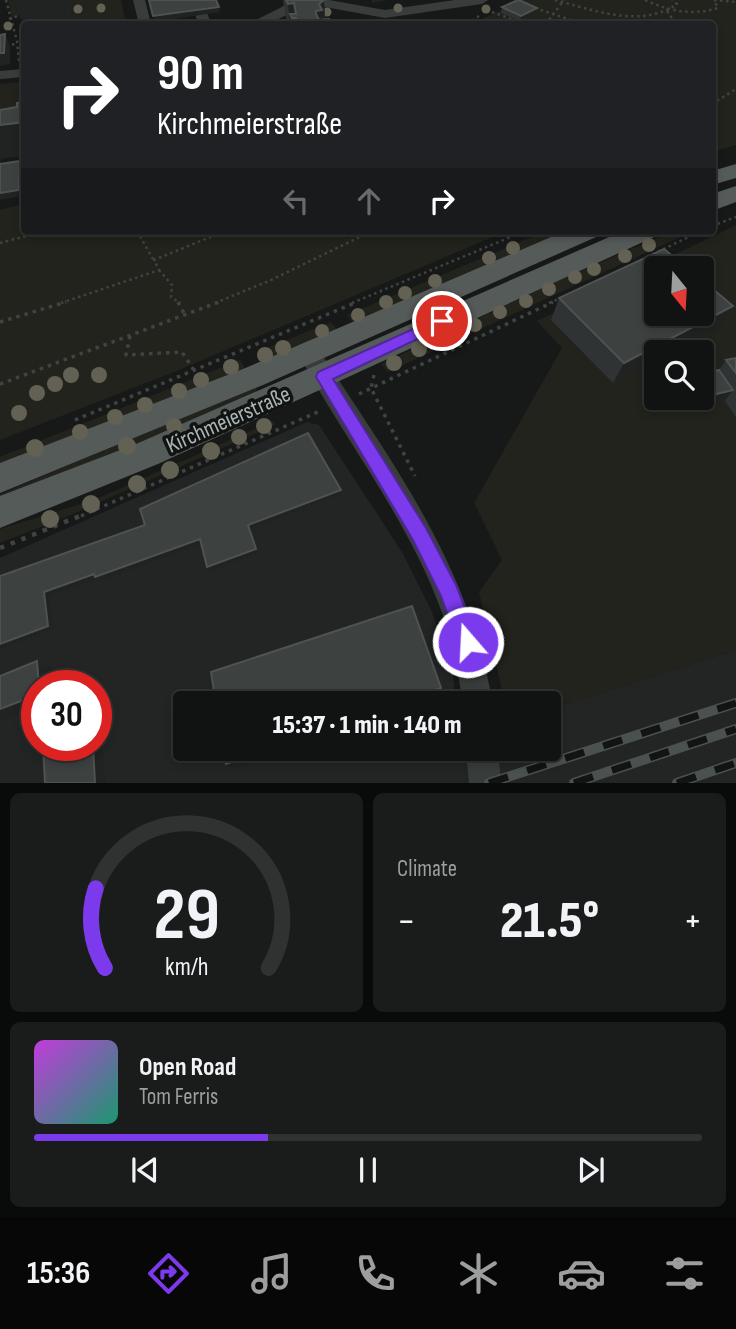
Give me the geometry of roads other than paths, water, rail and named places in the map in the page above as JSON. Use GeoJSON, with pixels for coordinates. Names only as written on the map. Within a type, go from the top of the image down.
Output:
{"type":"FeatureCollection","features":[{"type":"Feature","properties":{"kind":"main road"},"geometry":{"type":"LineString","coordinates":[[716,177],[736,171]]}},
{"type":"Feature","properties":{"kind":"main road"},"geometry":{"type":"LineString","coordinates":[[716,201],[736,193]]}},
{"type":"Feature","properties":{"kind":"main road","name":"Kirchmeierstraße"},"geometry":{"type":"LineString","coordinates":[[0,478],[324,377],[580,235]]}},
{"type":"Feature","properties":{"kind":"main road","name":"Kirchmeierstraße"},"geometry":{"type":"LineString","coordinates":[[0,512],[147,454],[324,377],[542,275],[636,235]]}},
{"type":"Feature","properties":{"kind":"street"},"geometry":{"type":"LineString","coordinates":[[139,0],[144,21]]}},
{"type":"Feature","properties":{"kind":"street"},"geometry":{"type":"LineString","coordinates":[[262,21],[287,10],[298,0]]}},
{"type":"Feature","properties":{"kind":"street"},"geometry":{"type":"LineString","coordinates":[[307,0],[385,14],[482,0]]}},
{"type":"Feature","properties":{"kind":"street"},"geometry":{"type":"LineString","coordinates":[[0,75],[21,73]]}},
{"type":"Feature","properties":{"kind":"street"},"geometry":{"type":"LineString","coordinates":[[324,377],[420,534],[450,592],[473,660],[477,691]]}},
{"type":"Feature","properties":{"kind":"street"},"geometry":{"type":"LineString","coordinates":[[483,761],[485,783]]}},
{"type":"Feature","properties":{"kind":"railway"},"geometry":{"type":"LineString","coordinates":[[489,783],[736,703]]}},
{"type":"Feature","properties":{"kind":"railway"},"geometry":{"type":"LineString","coordinates":[[574,783],[736,729]]}},
{"type":"Feature","properties":{"kind":"railway"},"geometry":{"type":"LineString","coordinates":[[677,783],[736,763]]}}]}
